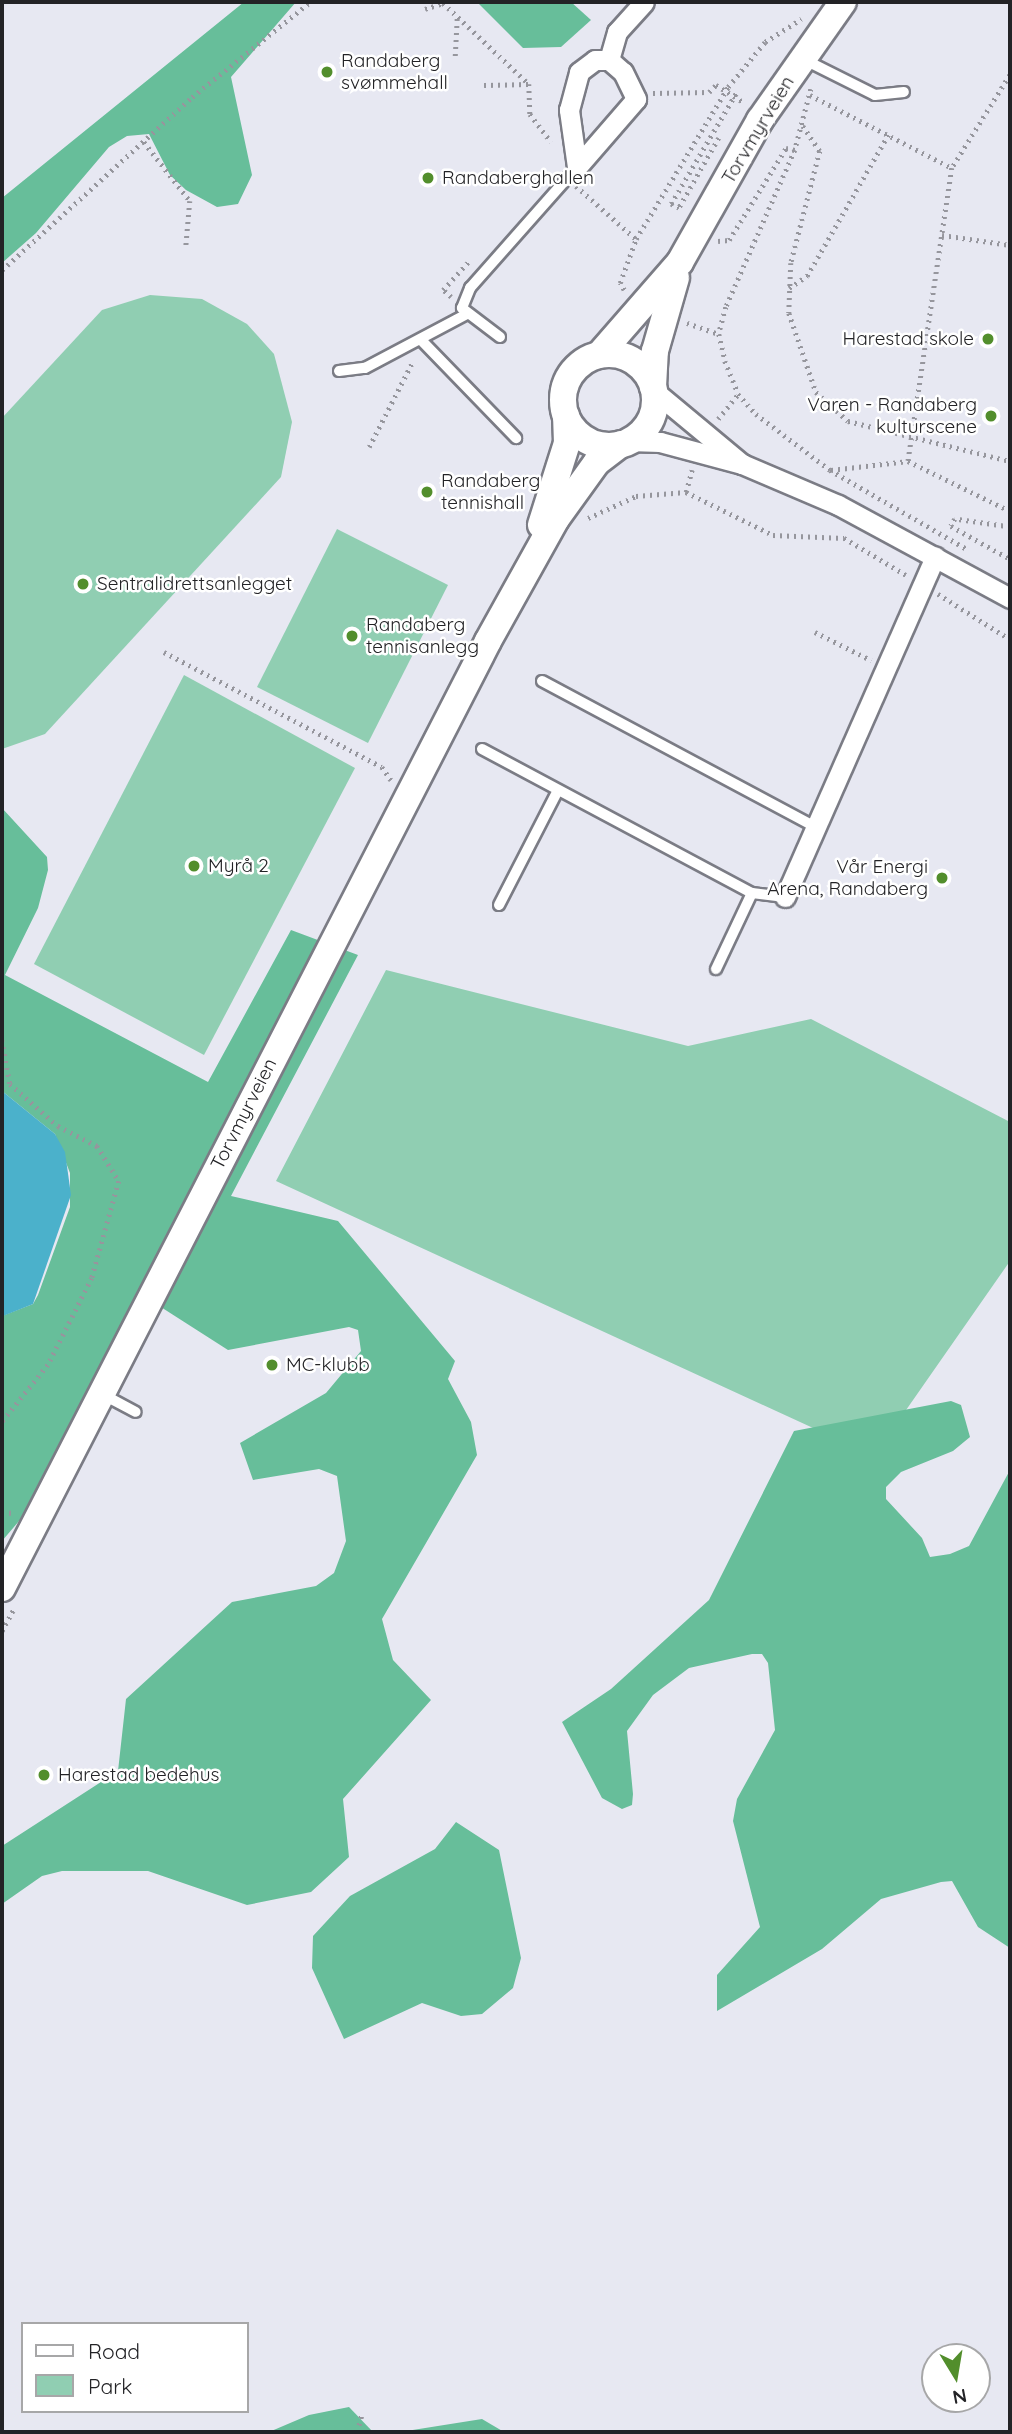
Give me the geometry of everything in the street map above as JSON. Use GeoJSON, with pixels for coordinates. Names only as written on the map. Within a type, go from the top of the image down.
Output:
{"type":"FeatureCollection","features":[{"type":"Feature","properties":{"kind":"main road","name":"Torvmyrveien"},"geometry":{"type":"LineString","coordinates":[[599,355],[680,262],[809,63],[843,2]]}},
{"type":"Feature","properties":{"kind":"main road","name":"Torvmyrveien"},"geometry":{"type":"LineString","coordinates":[[654,389],[655,351],[680,262]]}},
{"type":"Feature","properties":{"kind":"main road"},"geometry":{"type":"LineString","coordinates":[[599,355],[626,357],[654,389],[651,420],[625,442],[588,441],[566,416],[563,396],[571,374],[599,355]]}},
{"type":"Feature","properties":{"kind":"main road","name":"Torvmyrveien"},"geometry":{"type":"LineString","coordinates":[[488,641],[547,512],[566,443],[566,416]]}},
{"type":"Feature","properties":{"kind":"main road","name":"Torvmyrveien"},"geometry":{"type":"LineString","coordinates":[[2,1588],[488,641],[556,519],[597,462],[625,442]]}},
{"type":"Feature","properties":{"kind":"street"},"geometry":{"type":"LineString","coordinates":[[610,60],[617,32],[644,2]]}},
{"type":"Feature","properties":{"kind":"street"},"geometry":{"type":"LineString","coordinates":[[595,60],[610,60],[623,72],[636,99],[572,172],[569,110],[579,72],[595,60]]}},
{"type":"Feature","properties":{"kind":"street"},"geometry":{"type":"LineString","coordinates":[[654,389],[742,464]]}},
{"type":"Feature","properties":{"kind":"street"},"geometry":{"type":"LineString","coordinates":[[625,442],[660,442],[742,464],[935,557],[1010,598]]}},
{"type":"Feature","properties":{"kind":"street"},"geometry":{"type":"LineString","coordinates":[[785,897],[812,825],[935,557]]}},
{"type":"Feature","properties":{"kind":"lane"},"geometry":{"type":"LineString","coordinates":[[809,63],[875,95],[904,92]]}},
{"type":"Feature","properties":{"kind":"lane"},"geometry":{"type":"LineString","coordinates":[[339,372],[365,368],[423,342],[464,311],[470,288],[572,172]]}},
{"type":"Feature","properties":{"kind":"lane"},"geometry":{"type":"LineString","coordinates":[[464,311],[500,337]]}},
{"type":"Feature","properties":{"kind":"lane"},"geometry":{"type":"LineString","coordinates":[[423,342],[516,438]]}},
{"type":"Feature","properties":{"kind":"lane"},"geometry":{"type":"LineString","coordinates":[[542,681],[812,825]]}},
{"type":"Feature","properties":{"kind":"lane"},"geometry":{"type":"LineString","coordinates":[[482,749],[752,893],[785,897]]}},
{"type":"Feature","properties":{"kind":"lane"},"geometry":{"type":"LineString","coordinates":[[499,905],[558,790]]}},
{"type":"Feature","properties":{"kind":"lane"},"geometry":{"type":"LineString","coordinates":[[716,969],[752,893]]}},
{"type":"Feature","properties":{"kind":"lane"},"geometry":{"type":"LineString","coordinates":[[101,1394],[136,1412]]}},
{"type":"Feature","properties":{"kind":"path"},"geometry":{"type":"LineString","coordinates":[[86,2],[101,2]]}},
{"type":"Feature","properties":{"kind":"path"},"geometry":{"type":"LineString","coordinates":[[2,270],[144,142],[310,2]]}},
{"type":"Feature","properties":{"kind":"path"},"geometry":{"type":"LineString","coordinates":[[425,9],[443,3],[528,83],[530,114],[572,172],[636,239]]}},
{"type":"Feature","properties":{"kind":"path"},"geometry":{"type":"LineString","coordinates":[[455,56],[457,16]]}},
{"type":"Feature","properties":{"kind":"path"},"geometry":{"type":"LineString","coordinates":[[628,297],[620,283],[636,239],[728,87],[765,42],[802,19]]}},
{"type":"Feature","properties":{"kind":"path"},"geometry":{"type":"LineString","coordinates":[[809,63],[810,95],[803,126],[719,334],[737,394],[830,470],[978,555]]}},
{"type":"Feature","properties":{"kind":"path"},"geometry":{"type":"LineString","coordinates":[[908,461],[914,442],[952,168],[1010,75]]}},
{"type":"Feature","properties":{"kind":"path"},"geometry":{"type":"LineString","coordinates":[[484,85],[528,83]]}},
{"type":"Feature","properties":{"kind":"path"},"geometry":{"type":"LineString","coordinates":[[636,99],[728,87],[743,98]]}},
{"type":"Feature","properties":{"kind":"path"},"geometry":{"type":"LineString","coordinates":[[728,124],[679,208],[671,204],[736,93]]}},
{"type":"Feature","properties":{"kind":"path"},"geometry":{"type":"LineString","coordinates":[[810,95],[952,168]]}},
{"type":"Feature","properties":{"kind":"path"},"geometry":{"type":"LineString","coordinates":[[803,126],[820,151],[788,288],[795,335],[816,392],[848,421],[914,442],[1010,461]]}},
{"type":"Feature","properties":{"kind":"path"},"geometry":{"type":"LineString","coordinates":[[788,288],[807,276],[888,135]]}},
{"type":"Feature","properties":{"kind":"path"},"geometry":{"type":"LineString","coordinates":[[144,142],[190,201],[187,247]]}},
{"type":"Feature","properties":{"kind":"path"},"geometry":{"type":"LineString","coordinates":[[743,199],[717,243],[729,240],[786,148],[795,150]]}},
{"type":"Feature","properties":{"kind":"path"},"geometry":{"type":"LineString","coordinates":[[942,235],[1010,245]]}},
{"type":"Feature","properties":{"kind":"path"},"geometry":{"type":"LineString","coordinates":[[464,311],[443,290],[481,249]]}},
{"type":"Feature","properties":{"kind":"path"},"geometry":{"type":"LineString","coordinates":[[679,321],[719,334]]}},
{"type":"Feature","properties":{"kind":"path"},"geometry":{"type":"LineString","coordinates":[[369,447],[423,342]]}},
{"type":"Feature","properties":{"kind":"path"},"geometry":{"type":"LineString","coordinates":[[716,423],[737,394]]}},
{"type":"Feature","properties":{"kind":"path"},"geometry":{"type":"LineString","coordinates":[[830,470],[908,461],[1010,511]]}},
{"type":"Feature","properties":{"kind":"path"},"geometry":{"type":"LineString","coordinates":[[692,470],[686,492],[773,535],[844,538],[1008,638]]}},
{"type":"Feature","properties":{"kind":"path"},"geometry":{"type":"LineString","coordinates":[[1010,527],[955,519],[951,526],[1010,559]]}},
{"type":"Feature","properties":{"kind":"path"},"geometry":{"type":"LineString","coordinates":[[815,632],[884,666]]}},
{"type":"Feature","properties":{"kind":"path"},"geometry":{"type":"LineString","coordinates":[[164,652],[382,767],[407,800]]}},
{"type":"Feature","properties":{"kind":"path"},"geometry":{"type":"LineString","coordinates":[[2,1040],[3,1064],[10,1084],[26,1100],[97,1146],[119,1181],[92,1278],[48,1365],[2,1422]]}},
{"type":"Feature","properties":{"kind":"path"},"geometry":{"type":"LineString","coordinates":[[357,2432],[362,2413]]}},
{"type":"Feature","properties":{"kind":"green space"},"geometry":{"type":"Polygon","coordinates":[[[244,2],[296,2],[231,77],[252,175],[238,204],[217,207],[186,190],[170,175],[149,134],[127,136],[109,147],[36,233],[2,263],[2,198],[244,2]]]}},
{"type":"Feature","properties":{"kind":"green space"},"geometry":{"type":"Polygon","coordinates":[[[477,2],[571,2],[591,20],[561,47],[523,48],[477,2]]]}},
{"type":"Feature","properties":{"kind":"green space","name":"Sentralidrettsanlegget"},"geometry":{"type":"Polygon","coordinates":[[[150,295],[202,299],[247,324],[274,354],[292,422],[281,477],[45,734],[2,749],[2,418],[102,310],[150,295]]]}},
{"type":"Feature","properties":{"kind":"green space","name":"Randaberg tennisanlegg"},"geometry":{"type":"Polygon","coordinates":[[[337,529],[448,585],[368,743],[257,687],[337,529]]]}},
{"type":"Feature","properties":{"kind":"green space","name":"Myrå 2"},"geometry":{"type":"Polygon","coordinates":[[[184,675],[355,768],[204,1055],[34,964],[184,675]]]}},
{"type":"Feature","properties":{"kind":"green space"},"geometry":{"type":"Polygon","coordinates":[[[2,808],[47,857],[48,870],[38,908],[5,975],[208,1082],[291,930],[358,955],[231,1196],[338,1221],[455,1361],[448,1379],[471,1422],[477,1455],[382,1619],[393,1660],[431,1700],[343,1799],[349,1857],[311,1892],[247,1905],[148,1871],[62,1871],[42,1876],[2,1904],[2,1846],[118,1771],[126,1699],[232,1602],[316,1586],[334,1573],[346,1541],[337,1476],[319,1469],[253,1480],[240,1443],[326,1393],[361,1351],[358,1330],[349,1327],[228,1350],[153,1302],[25,1514],[2,1541],[2,1316],[33,1304],[38,1295],[70,1207],[70,1173],[55,1134],[2,1091],[2,808]]]}},
{"type":"Feature","properties":{"kind":"green space"},"geometry":{"type":"Polygon","coordinates":[[[386,970],[688,1046],[811,1019],[1010,1122],[1010,1261],[874,1456],[276,1181],[386,970]]]}},
{"type":"Feature","properties":{"kind":"green space"},"geometry":{"type":"Polygon","coordinates":[[[951,1401],[961,1405],[970,1437],[953,1451],[901,1472],[886,1487],[886,1499],[922,1538],[930,1557],[950,1554],[969,1546],[1010,1470],[1010,1948],[978,1927],[952,1881],[941,1882],[881,1899],[822,1949],[717,2011],[717,1975],[760,1927],[733,1821],[737,1799],[775,1730],[768,1663],[762,1654],[752,1654],[689,1668],[653,1695],[627,1731],[633,1794],[632,1805],[622,1809],[602,1798],[562,1722],[611,1689],[709,1600],[794,1431],[951,1401]]]}},
{"type":"Feature","properties":{"kind":"green space"},"geometry":{"type":"Polygon","coordinates":[[[456,1822],[499,1850],[521,1958],[513,1988],[482,2014],[461,2016],[422,2003],[344,2039],[312,1968],[313,1936],[350,1896],[435,1849],[456,1822]]]}},
{"type":"Feature","properties":{"kind":"green space"},"geometry":{"type":"Polygon","coordinates":[[[349,2407],[373,2432],[269,2432],[309,2415],[349,2407]]]}},
{"type":"Feature","properties":{"kind":"green space"},"geometry":{"type":"Polygon","coordinates":[[[482,2419],[504,2432],[400,2432],[482,2419]]]}},
{"type":"Feature","properties":{"kind":"water"},"geometry":{"type":"Polygon","coordinates":[[[2,1091],[55,1134],[65,1152],[71,1195],[33,1304],[3,1316],[2,1091]]]}},
{"type":"Feature","properties":{"kind":"place","name":"Randaberg svømmehall"},"geometry":{"type":"Point","coordinates":[327,72]}},
{"type":"Feature","properties":{"kind":"place","name":"Randaberghallen"},"geometry":{"type":"Point","coordinates":[428,178]}},
{"type":"Feature","properties":{"kind":"place","name":"Harestad skole"},"geometry":{"type":"Point","coordinates":[988,339]}},
{"type":"Feature","properties":{"kind":"place","name":"Varen - Randaberg kulturscene"},"geometry":{"type":"Point","coordinates":[991,416]}},
{"type":"Feature","properties":{"kind":"place","name":"Randaberg tennishall"},"geometry":{"type":"Point","coordinates":[427,492]}},
{"type":"Feature","properties":{"kind":"place","name":"Sentralidrettsanlegget"},"geometry":{"type":"Point","coordinates":[83,584]}},
{"type":"Feature","properties":{"kind":"place","name":"Randaberg tennisanlegg"},"geometry":{"type":"Point","coordinates":[352,636]}},
{"type":"Feature","properties":{"kind":"place","name":"Myrå 2"},"geometry":{"type":"Point","coordinates":[194,866]}},
{"type":"Feature","properties":{"kind":"place","name":"Vår Energi Arena, Randaberg"},"geometry":{"type":"Point","coordinates":[942,878]}},
{"type":"Feature","properties":{"kind":"place","name":"MC-klubb"},"geometry":{"type":"Point","coordinates":[272,1365]}},
{"type":"Feature","properties":{"kind":"place","name":"Harestad bedehus"},"geometry":{"type":"Point","coordinates":[44,1775]}}]}
